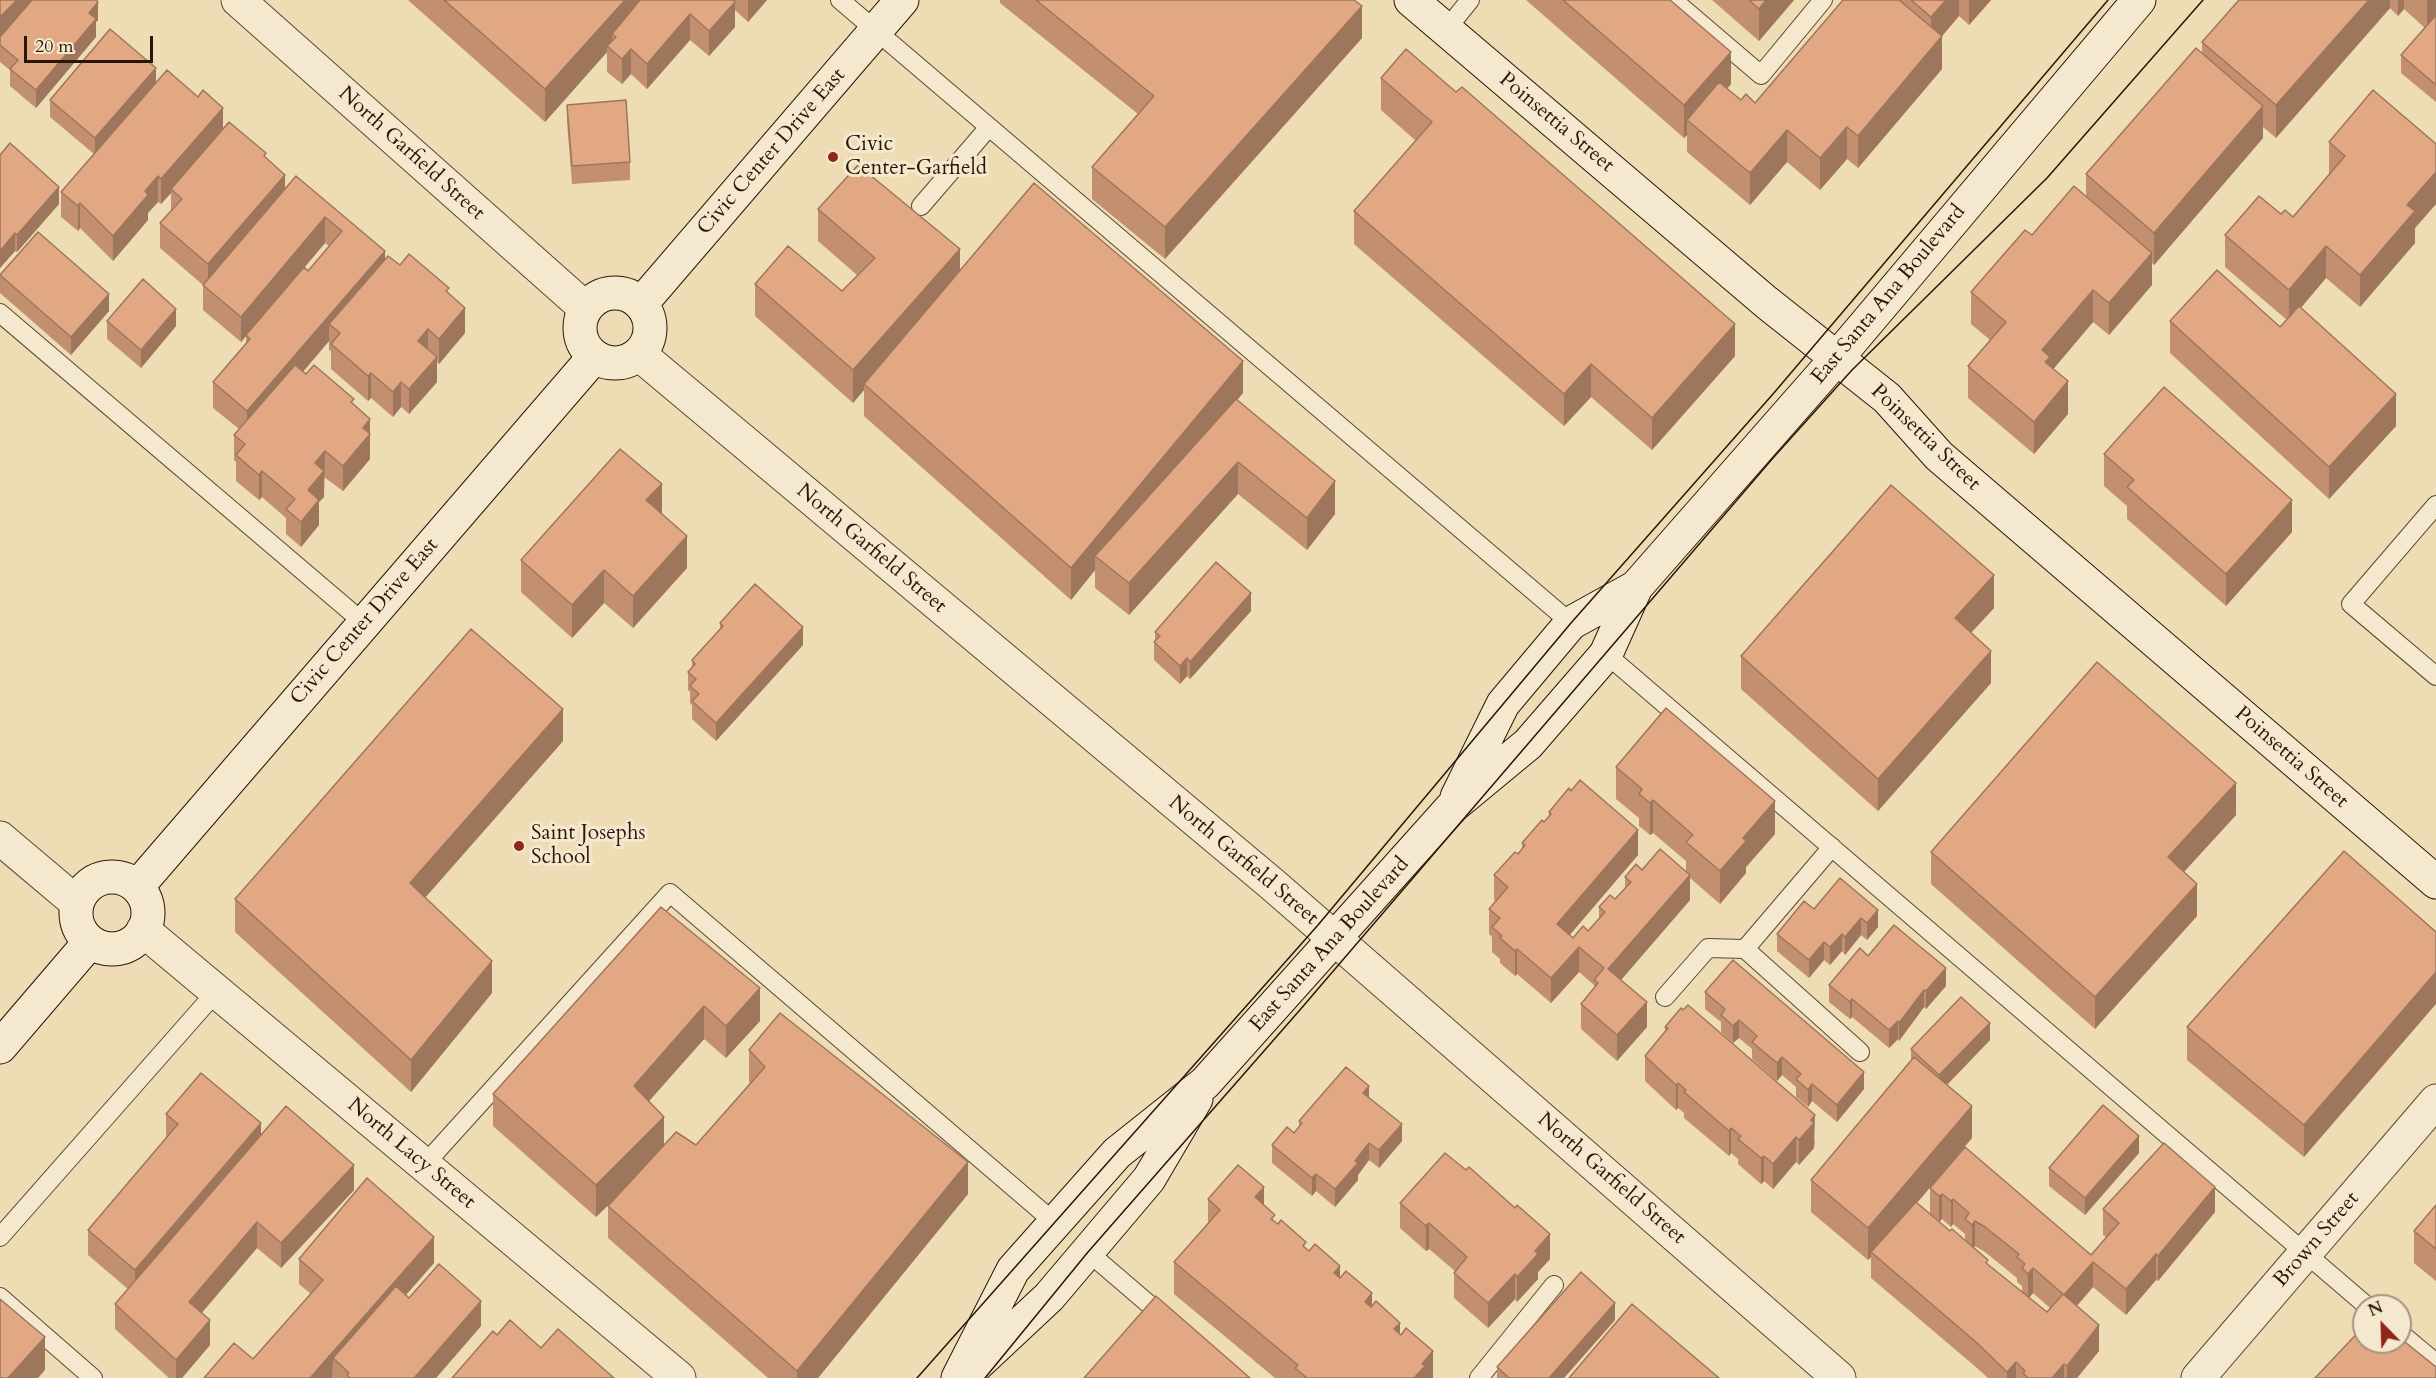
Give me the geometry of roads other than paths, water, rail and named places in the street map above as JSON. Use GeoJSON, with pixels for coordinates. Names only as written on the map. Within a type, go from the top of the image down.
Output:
{"type":"FeatureCollection","features":[{"type":"Feature","properties":{"kind":"street","name":"North Garfield Street"},"geometry":{"type":"LineString","coordinates":[[238,0],[585,308]]}},
{"type":"Feature","properties":{"kind":"street","name":"Civic Center Drive East"},"geometry":{"type":"LineString","coordinates":[[641,304],[902,0]]}},
{"type":"Feature","properties":{"kind":"street","name":"Poinsettia Street"},"geometry":{"type":"LineString","coordinates":[[1410,0],[1766,302],[1892,403],[1939,456],[2436,882]]}},
{"type":"Feature","properties":{"kind":"street","name":"East Santa Ana Boulevard"},"geometry":{"type":"LineString","coordinates":[[960,1378],[1013,1270],[1054,1222],[1117,1153],[1205,1083],[1336,940],[1453,806],[1528,744],[1605,654],[1636,587],[1837,358],[2139,0]]}},
{"type":"Feature","properties":{"kind":"street"},"geometry":{"type":"LineString","coordinates":[[612,293],[628,295],[641,304],[648,316],[651,330],[647,343],[639,354],[629,361],[616,364],[604,363],[584,347],[579,334],[579,321],[585,308],[597,297],[612,293]]}},
{"type":"Feature","properties":{"kind":"street","name":"North Garfield Street"},"geometry":{"type":"LineString","coordinates":[[639,354],[1336,940],[1839,1378]]}},
{"type":"Feature","properties":{"kind":"street","name":"Civic Center Drive East"},"geometry":{"type":"LineString","coordinates":[[137,887],[594,357]]}},
{"type":"Feature","properties":{"kind":"street","name":"East Santa Ana Boulevard"},"geometry":{"type":"LineString","coordinates":[[1453,806],[1503,704],[1571,623],[1636,587]]}},
{"type":"Feature","properties":{"kind":"street"},"geometry":{"type":"LineString","coordinates":[[0,838],[77,903]]}},
{"type":"Feature","properties":{"kind":"street"},"geometry":{"type":"LineString","coordinates":[[110,876],[125,879],[137,887],[146,900],[147,915],[143,930],[136,939],[113,948],[101,947],[90,942],[80,931],[76,918],[77,903],[84,890],[95,881],[110,876]]}},
{"type":"Feature","properties":{"kind":"street","name":"North Lacy Street"},"geometry":{"type":"LineString","coordinates":[[143,930],[679,1378]]}},
{"type":"Feature","properties":{"kind":"street"},"geometry":{"type":"LineString","coordinates":[[0,1047],[90,942]]}},
{"type":"Feature","properties":{"kind":"street","name":"East Santa Ana Boulevard"},"geometry":{"type":"LineString","coordinates":[[960,1378],[1049,1296],[1149,1179],[1205,1083]]}},
{"type":"Feature","properties":{"kind":"street","name":"Brown Street"},"geometry":{"type":"LineString","coordinates":[[2198,1378],[2436,1101]]}},
{"type":"Feature","properties":{"kind":"lane"},"geometry":{"type":"LineString","coordinates":[[840,0],[1571,623]]}},
{"type":"Feature","properties":{"kind":"lane"},"geometry":{"type":"LineString","coordinates":[[1446,30],[1470,0]]}},
{"type":"Feature","properties":{"kind":"lane"},"geometry":{"type":"LineString","coordinates":[[1673,0],[1761,75],[1823,0]]}},
{"type":"Feature","properties":{"kind":"lane"},"geometry":{"type":"LineString","coordinates":[[921,206],[989,126]]}},
{"type":"Feature","properties":{"kind":"lane"},"geometry":{"type":"LineString","coordinates":[[0,313],[364,623]]}},
{"type":"Feature","properties":{"kind":"lane"},"geometry":{"type":"LineString","coordinates":[[2436,505],[2351,604],[2436,676]]}},
{"type":"Feature","properties":{"kind":"lane"},"geometry":{"type":"LineString","coordinates":[[1605,654],[2352,1294]]}},
{"type":"Feature","properties":{"kind":"lane"},"geometry":{"type":"LineString","coordinates":[[1745,950],[1832,847]]}},
{"type":"Feature","properties":{"kind":"lane"},"geometry":{"type":"LineString","coordinates":[[424,1165],[670,893],[1054,1222]]}},
{"type":"Feature","properties":{"kind":"lane"},"geometry":{"type":"LineString","coordinates":[[1665,997],[1708,948],[1745,950],[1860,1052]]}},
{"type":"Feature","properties":{"kind":"lane"},"geometry":{"type":"LineString","coordinates":[[0,1237],[216,992]]}},
{"type":"Feature","properties":{"kind":"lane"},"geometry":{"type":"LineString","coordinates":[[1088,1252],[1182,1332]]}},
{"type":"Feature","properties":{"kind":"lane"},"geometry":{"type":"LineString","coordinates":[[1479,1378],[1554,1285]]}},
{"type":"Feature","properties":{"kind":"lane"},"geometry":{"type":"LineString","coordinates":[[0,1297],[93,1378]]}},
{"type":"Feature","properties":{"kind":"lane"},"geometry":{"type":"LineString","coordinates":[[2412,1343],[2436,1363]]}},
{"type":"Feature","properties":{"kind":"tram line"},"geometry":{"type":"LineString","coordinates":[[917,1378],[1318,925],[1571,623],[1773,394],[2108,0]]}},
{"type":"Feature","properties":{"kind":"tram line"},"geometry":{"type":"LineString","coordinates":[[985,1378],[1088,1252],[1299,1011],[1773,458],[1852,370],[2047,178],[2203,0]]}},
{"type":"Feature","properties":{"kind":"place","name":"Civic Center-Garfield"},"geometry":{"type":"Point","coordinates":[833,157]}},
{"type":"Feature","properties":{"kind":"place","name":"Saint Josephs School"},"geometry":{"type":"Point","coordinates":[519,846]}}]}
